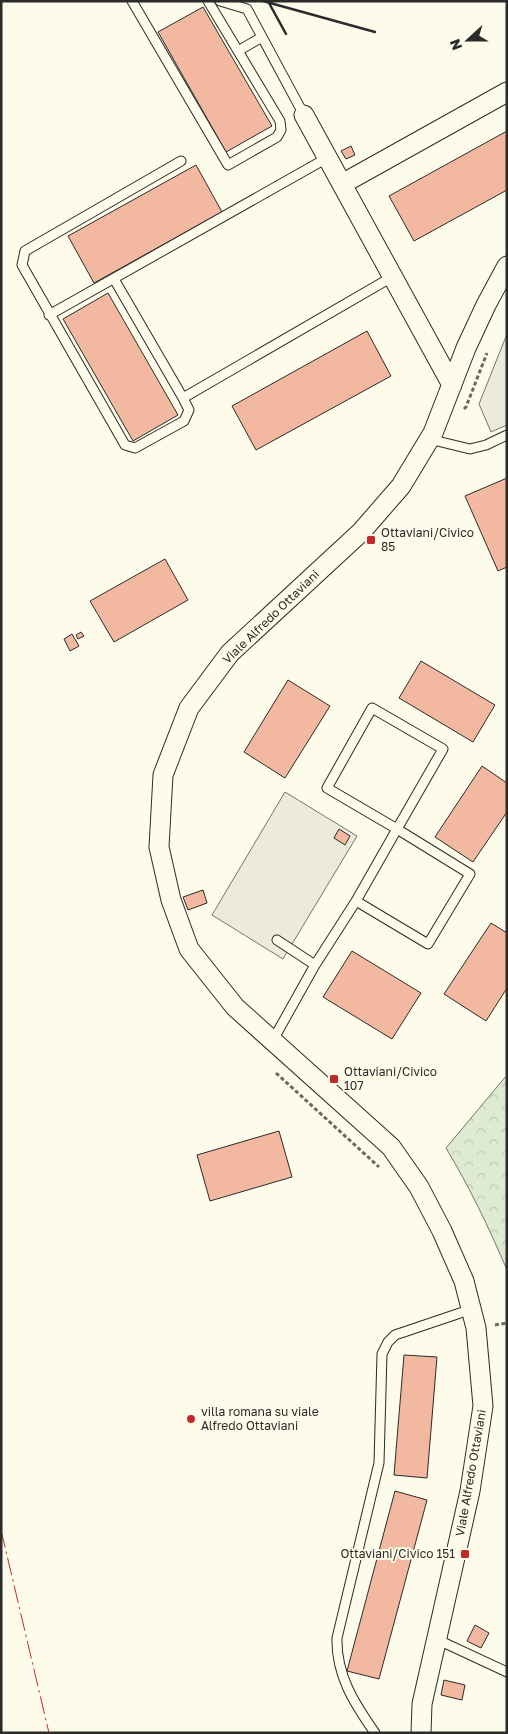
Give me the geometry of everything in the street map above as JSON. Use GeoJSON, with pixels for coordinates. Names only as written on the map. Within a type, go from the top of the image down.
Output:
{"type":"FeatureCollection","features":[{"type":"Feature","properties":{"kind":"street"},"geometry":{"type":"LineString","coordinates":[[342,184],[507,92]]}},
{"type":"Feature","properties":{"kind":"street"},"geometry":{"type":"LineString","coordinates":[[304,114],[452,385]]}},
{"type":"Feature","properties":{"kind":"street","name":"Viale Alfredo Ottaviani"},"geometry":{"type":"LineString","coordinates":[[421,1733],[422,1704],[470,1491],[483,1406],[476,1328],[464,1281],[442,1231],[419,1187],[391,1147],[235,1007],[189,949],[170,900],[158,847],[163,775],[189,708],[230,653],[361,532],[401,486],[429,439],[486,305],[507,266]]}},
{"type":"Feature","properties":{"kind":"lane"},"geometry":{"type":"LineString","coordinates":[[132,1],[228,165],[277,137],[281,130],[280,121],[208,1]]}},
{"type":"Feature","properties":{"kind":"lane"},"geometry":{"type":"LineString","coordinates":[[220,1],[247,9],[304,114]]}},
{"type":"Feature","properties":{"kind":"lane"},"geometry":{"type":"LineString","coordinates":[[238,50],[262,37]]}},
{"type":"Feature","properties":{"kind":"lane"},"geometry":{"type":"LineString","coordinates":[[49,314],[328,158]]}},
{"type":"Feature","properties":{"kind":"lane"},"geometry":{"type":"LineString","coordinates":[[114,279],[189,410],[184,421],[135,448],[126,446],[22,265],[25,251],[182,161]]}},
{"type":"Feature","properties":{"kind":"lane"},"geometry":{"type":"LineString","coordinates":[[183,398],[392,277]]}},
{"type":"Feature","properties":{"kind":"lane"},"geometry":{"type":"LineString","coordinates":[[429,439],[470,449],[486,445],[507,435]]}},
{"type":"Feature","properties":{"kind":"lane"},"geometry":{"type":"LineString","coordinates":[[273,1040],[315,965],[356,901],[398,829],[443,749],[372,708],[326,788],[398,829],[470,874],[428,944],[356,901]]}},
{"type":"Feature","properties":{"kind":"lane"},"geometry":{"type":"LineString","coordinates":[[277,940],[315,965]]}},
{"type":"Feature","properties":{"kind":"lane"},"geometry":{"type":"LineString","coordinates":[[375,1733],[349,1692],[336,1654],[337,1638],[379,1463],[382,1354],[388,1342],[395,1335],[472,1309]]}},
{"type":"Feature","properties":{"kind":"lane"},"geometry":{"type":"LineString","coordinates":[[436,1638],[507,1672]]}},
{"type":"Feature","properties":{"kind":"path"},"geometry":{"type":"LineString","coordinates":[[460,413],[466,407],[490,345]]}},
{"type":"Feature","properties":{"kind":"path"},"geometry":{"type":"LineString","coordinates":[[272,1069],[378,1165],[383,1173]]}},
{"type":"Feature","properties":{"kind":"green space"},"geometry":{"type":"Polygon","coordinates":[[[507,1075],[507,1270],[479,1208],[446,1148],[507,1075]]]}},
{"type":"Feature","properties":{"kind":"shaded area"},"geometry":{"type":"Polygon","coordinates":[[[507,334],[507,425],[491,432],[479,404],[507,334]]]}},
{"type":"Feature","properties":{"kind":"shaded area"},"geometry":{"type":"Polygon","coordinates":[[[285,792],[357,836],[283,959],[212,915],[285,792]]]}},
{"type":"Feature","properties":{"kind":"building"},"geometry":{"type":"Polygon","coordinates":[[[203,7],[272,126],[226,152],[158,32],[203,7]]]}},
{"type":"Feature","properties":{"kind":"building"},"geometry":{"type":"Polygon","coordinates":[[[507,131],[507,190],[414,241],[389,196],[507,131]]]}},
{"type":"Feature","properties":{"kind":"building"},"geometry":{"type":"Polygon","coordinates":[[[351,146],[355,155],[346,159],[341,151],[351,146]]]}},
{"type":"Feature","properties":{"kind":"building"},"geometry":{"type":"Polygon","coordinates":[[[196,165],[222,212],[94,283],[68,236],[196,165]]]}},
{"type":"Feature","properties":{"kind":"building"},"geometry":{"type":"Polygon","coordinates":[[[108,293],[178,415],[133,441],[63,319],[108,293]]]}},
{"type":"Feature","properties":{"kind":"building"},"geometry":{"type":"Polygon","coordinates":[[[367,331],[391,376],[256,450],[232,406],[367,331]]]}},
{"type":"Feature","properties":{"kind":"building"},"geometry":{"type":"Polygon","coordinates":[[[507,478],[507,567],[498,571],[465,496],[507,478]]]}},
{"type":"Feature","properties":{"kind":"building"},"geometry":{"type":"Polygon","coordinates":[[[165,559],[188,600],[114,642],[90,601],[165,559]]]}},
{"type":"Feature","properties":{"kind":"building"},"geometry":{"type":"Polygon","coordinates":[[[81,632],[84,636],[78,639],[76,635],[81,632]]]}},
{"type":"Feature","properties":{"kind":"building"},"geometry":{"type":"Polygon","coordinates":[[[72,634],[79,646],[70,651],[64,639],[72,634]]]}},
{"type":"Feature","properties":{"kind":"building"},"geometry":{"type":"Polygon","coordinates":[[[421,661],[495,705],[473,742],[399,698],[421,661]]]}},
{"type":"Feature","properties":{"kind":"building"},"geometry":{"type":"Polygon","coordinates":[[[288,680],[330,706],[285,778],[244,752],[288,680]]]}},
{"type":"Feature","properties":{"kind":"building"},"geometry":{"type":"Polygon","coordinates":[[[482,766],[507,783],[507,812],[473,862],[435,837],[482,766]]]}},
{"type":"Feature","properties":{"kind":"building"},"geometry":{"type":"Polygon","coordinates":[[[339,829],[350,836],[345,845],[334,838],[339,829]]]}},
{"type":"Feature","properties":{"kind":"building"},"geometry":{"type":"Polygon","coordinates":[[[203,890],[207,903],[188,910],[183,897],[203,890]]]}},
{"type":"Feature","properties":{"kind":"building"},"geometry":{"type":"Polygon","coordinates":[[[491,923],[507,933],[507,988],[486,1021],[444,994],[491,923]]]}},
{"type":"Feature","properties":{"kind":"building"},"geometry":{"type":"Polygon","coordinates":[[[352,951],[421,993],[392,1039],[323,997],[352,951]]]}},
{"type":"Feature","properties":{"kind":"building"},"geometry":{"type":"Polygon","coordinates":[[[279,1131],[292,1177],[210,1201],[197,1155],[279,1131]]]}},
{"type":"Feature","properties":{"kind":"building"},"geometry":{"type":"Polygon","coordinates":[[[404,1355],[437,1357],[427,1478],[394,1475],[404,1355]]]}},
{"type":"Feature","properties":{"kind":"building"},"geometry":{"type":"Polygon","coordinates":[[[395,1491],[427,1500],[379,1679],[347,1671],[395,1491]]]}},
{"type":"Feature","properties":{"kind":"building"},"geometry":{"type":"Polygon","coordinates":[[[475,1625],[489,1633],[481,1648],[467,1641],[475,1625]]]}},
{"type":"Feature","properties":{"kind":"building"},"geometry":{"type":"Polygon","coordinates":[[[444,1680],[465,1685],[462,1700],[441,1695],[444,1680]]]}},
{"type":"Feature","properties":{"kind":"wall"},"geometry":{"type":"LineString","coordinates":[[263,1],[375,32]]}},
{"type":"Feature","properties":{"kind":"wall"},"geometry":{"type":"LineString","coordinates":[[269,3],[286,34]]}},
{"type":"Feature","properties":{"kind":"power"},"geometry":{"type":"LineString","coordinates":[[1,1530],[49,1733]]}},
{"type":"Feature","properties":{"kind":"place","name":"Ottaviani/Civico 85"},"geometry":{"type":"Point","coordinates":[371,540]}},
{"type":"Feature","properties":{"kind":"place","name":"Ottaviani/Civico 107"},"geometry":{"type":"Point","coordinates":[334,1079]}},
{"type":"Feature","properties":{"kind":"place","name":"villa romana su viale Alfredo Ottaviani"},"geometry":{"type":"Point","coordinates":[191,1419]}},
{"type":"Feature","properties":{"kind":"place","name":"Ottaviani/Civico 151"},"geometry":{"type":"Point","coordinates":[465,1554]}}]}
